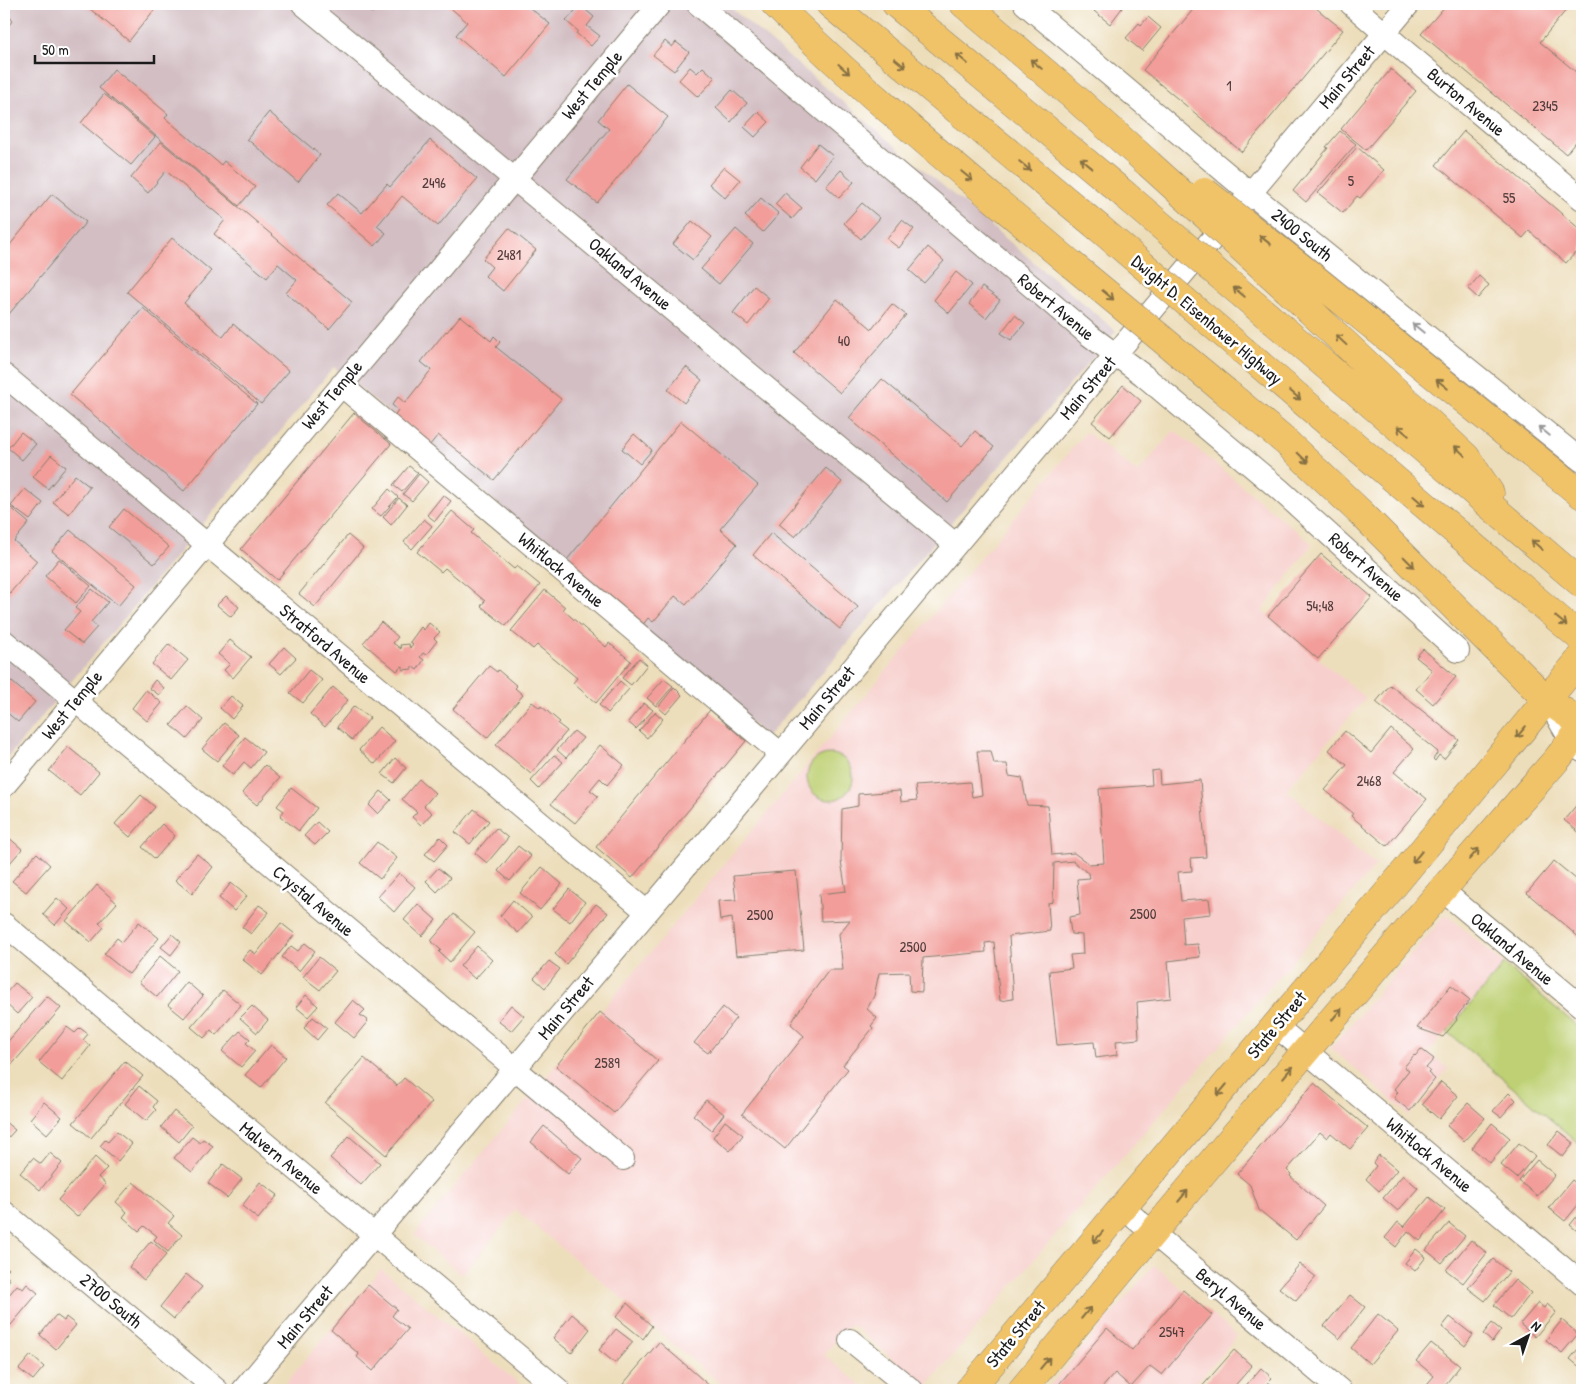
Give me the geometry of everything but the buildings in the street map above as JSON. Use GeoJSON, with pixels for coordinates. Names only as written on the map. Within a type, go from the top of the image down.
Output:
{"type":"FeatureCollection","features":[{"type":"Feature","properties":{"kind":"main road"},"geometry":{"type":"LineString","coordinates":[[775,4],[808,37],[887,108],[1287,443],[1356,508],[1547,700],[1579,736],[1442,890],[1022,1390]]}},
{"type":"Feature","properties":{"kind":"main road"},"geometry":{"type":"LineString","coordinates":[[896,4],[1124,194],[1574,577]]}},
{"type":"Feature","properties":{"kind":"main road"},"geometry":{"type":"LineString","coordinates":[[964,4],[1296,280],[1582,495]]}},
{"type":"Feature","properties":{"kind":"main road","name":"Dwight D. Eisenhower Highway"},"geometry":{"type":"LineString","coordinates":[[833,6],[1098,227],[1582,639]]}},
{"type":"Feature","properties":{"kind":"main road"},"geometry":{"type":"LineString","coordinates":[[1296,280],[1466,457],[1507,520]]}},
{"type":"Feature","properties":{"kind":"main road","name":"State Street"},"geometry":{"type":"LineString","coordinates":[[969,1390],[1276,1026],[1582,657]]}},
{"type":"Feature","properties":{"kind":"street","name":"Oakland Avenue"},"geometry":{"type":"LineString","coordinates":[[304,4],[956,545]]}},
{"type":"Feature","properties":{"kind":"street","name":"West Temple"},"geometry":{"type":"LineString","coordinates":[[4,786],[660,4]]}},
{"type":"Feature","properties":{"kind":"street","name":"Robert Avenue"},"geometry":{"type":"LineString","coordinates":[[698,4],[1089,335],[1143,375],[1279,489],[1458,651]]}},
{"type":"Feature","properties":{"kind":"street","name":"2400 South"},"geometry":{"type":"LineString","coordinates":[[1025,4],[1250,193],[1582,461]]}},
{"type":"Feature","properties":{"kind":"street","name":"Burton Avenue"},"geometry":{"type":"LineString","coordinates":[[1351,4],[1582,199]]}},
{"type":"Feature","properties":{"kind":"street","name":"Main Street"},"geometry":{"type":"LineString","coordinates":[[243,1390],[781,754],[1409,4]]}},
{"type":"Feature","properties":{"kind":"street","name":"Stratford Avenue"},"geometry":{"type":"LineString","coordinates":[[4,374],[647,912]]}},
{"type":"Feature","properties":{"kind":"street","name":"Whitlock Avenue"},"geometry":{"type":"LineString","coordinates":[[341,386],[781,754]]}},
{"type":"Feature","properties":{"kind":"street","name":"Crystal Avenue"},"geometry":{"type":"LineString","coordinates":[[4,641],[623,1159]]}},
{"type":"Feature","properties":{"kind":"street","name":"Oakland Avenue"},"geometry":{"type":"LineString","coordinates":[[1442,890],[1582,1007]]}},
{"type":"Feature","properties":{"kind":"street","name":"Malvern Avenue"},"geometry":{"type":"LineString","coordinates":[[4,924],[559,1390]]}},
{"type":"Feature","properties":{"kind":"street","name":"Whitlock Avenue"},"geometry":{"type":"LineString","coordinates":[[1276,1026],[1582,1284]]}},
{"type":"Feature","properties":{"kind":"street","name":"Beryl Avenue"},"geometry":{"type":"LineString","coordinates":[[1123,1208],[1340,1390]]}},
{"type":"Feature","properties":{"kind":"street","name":"2700 South"},"geometry":{"type":"LineString","coordinates":[[4,1212],[217,1390]]}},
{"type":"Feature","properties":{"kind":"street"},"geometry":{"type":"LineString","coordinates":[[850,1340],[912,1390]]}},
{"type":"Feature","properties":{"kind":"shaded area"},"geometry":{"type":"Polygon","coordinates":[[[4,4],[726,4],[1116,331],[767,737],[566,561],[334,367],[4,762],[4,4]]]}},
{"type":"Feature","properties":{"kind":"shaded area"},"geometry":{"type":"Polygon","coordinates":[[[1174,430],[1312,544],[1262,611],[1366,698],[1286,790],[1376,865],[926,1387],[854,1326],[847,1327],[824,1355],[867,1390],[728,1390],[652,1326],[653,1324],[516,1210],[462,1275],[414,1235],[1086,432],[1138,473],[1174,430]]]}},
{"type":"Feature","properties":{"kind":"shaded area"},"geometry":{"type":"Polygon","coordinates":[[[1446,914],[1504,964],[1429,1052],[1448,1069],[1409,1115],[1331,1048],[1446,914]]]}},
{"type":"Feature","properties":{"kind":"shaded area"},"geometry":{"type":"Polygon","coordinates":[[[1154,1265],[1237,1336],[1190,1390],[1046,1390],[1154,1265]]]}},
{"type":"Feature","properties":{"kind":"shaded area"},"geometry":{"type":"Polygon","coordinates":[[[381,1269],[527,1390],[280,1390],[381,1269]]]}},
{"type":"Feature","properties":{"kind":"green space"},"geometry":{"type":"Polygon","coordinates":[[[826,754],[834,754],[843,758],[849,764],[853,777],[849,790],[843,796],[834,800],[826,800],[817,796],[811,790],[807,781],[807,773],[811,764],[817,758],[826,754]]]}},
{"type":"Feature","properties":{"kind":"green space"},"geometry":{"type":"Polygon","coordinates":[[[1504,964],[1582,1030],[1582,1146],[1447,1032],[1504,964]]]}}]}
